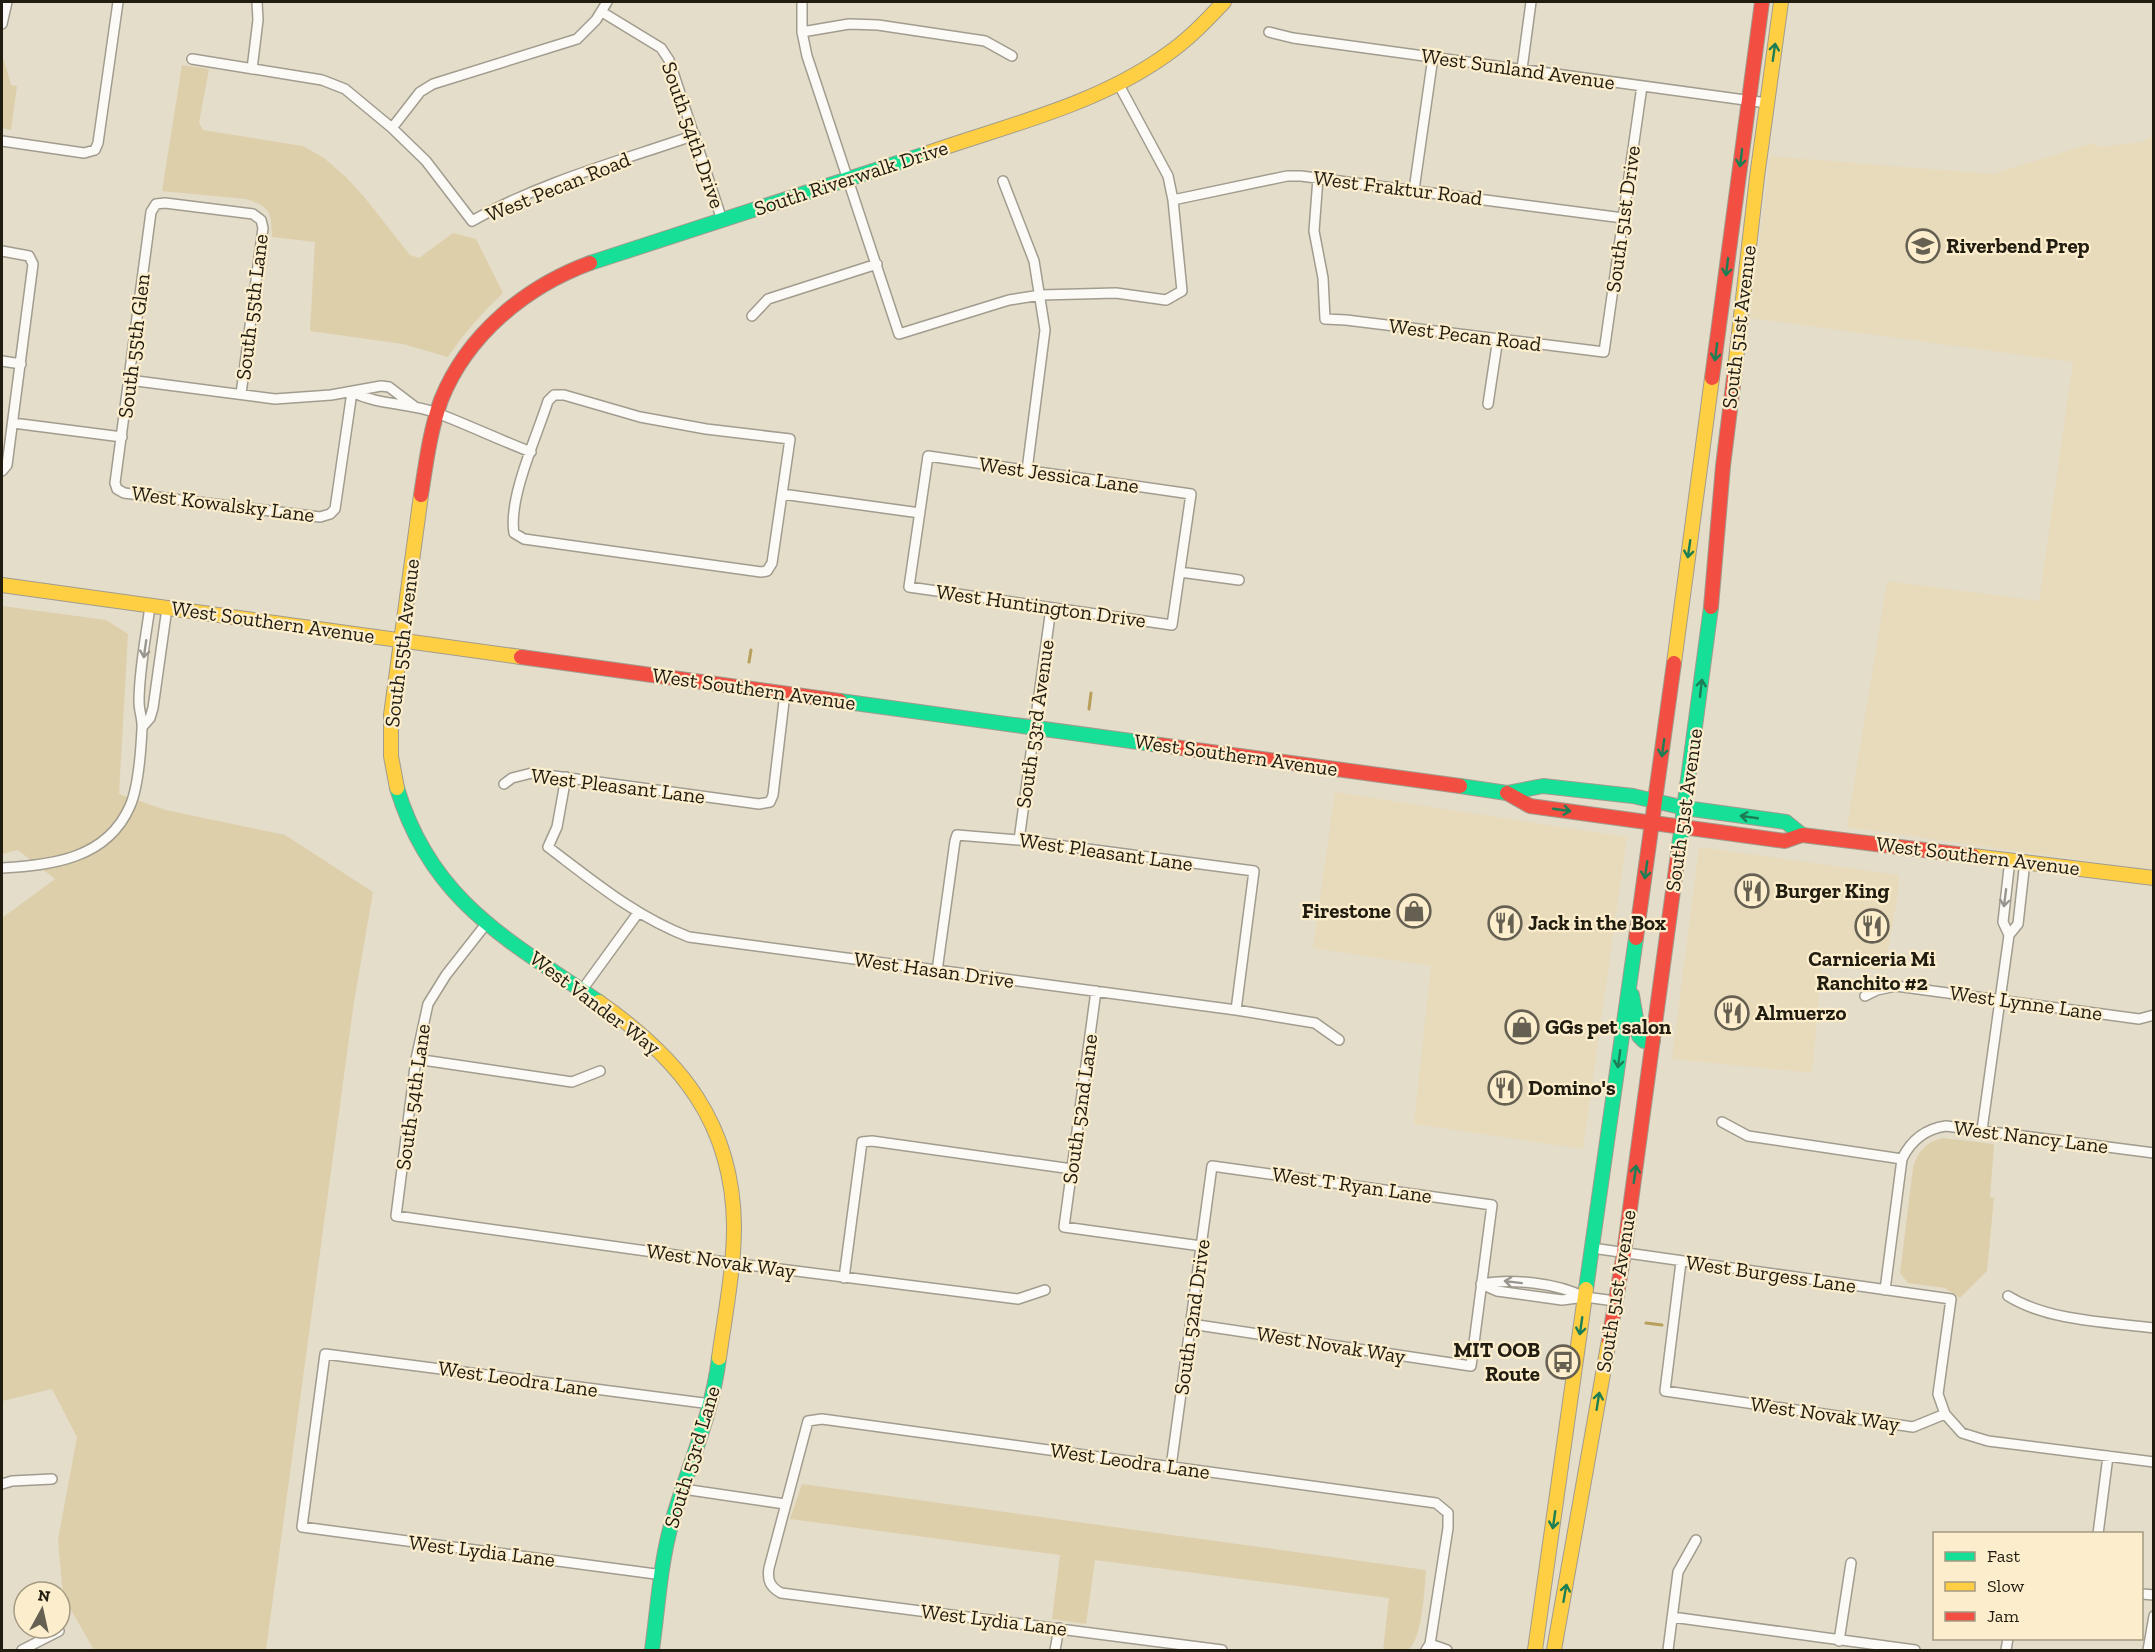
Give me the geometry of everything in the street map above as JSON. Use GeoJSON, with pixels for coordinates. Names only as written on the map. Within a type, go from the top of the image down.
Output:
{"type":"FeatureCollection","features":[{"type":"Feature","properties":{"kind":"main road","name":"South 51st Avenue"},"geometry":{"type":"LineString","coordinates":[[1535,1650],[1655,801],[1762,2]]}},
{"type":"Feature","properties":{"kind":"main road","name":"South 51st Avenue"},"geometry":{"type":"LineString","coordinates":[[1554,1650],[1624,1253],[1711,611],[1723,466],[1781,2]]}},
{"type":"Feature","properties":{"kind":"main road","name":"South Riverwalk Drive"},"geometry":{"type":"LineString","coordinates":[[474,345],[519,302],[553,279],[722,220],[1092,97],[1119,85],[1175,49],[1207,20],[1221,3]]}},
{"type":"Feature","properties":{"kind":"main road","name":"South 55th Avenue"},"geometry":{"type":"LineString","coordinates":[[474,345],[454,375],[437,413],[426,459],[390,722],[391,749],[400,799],[412,832],[437,874],[460,902],[486,924]]}},
{"type":"Feature","properties":{"kind":"main road"},"geometry":{"type":"LineString","coordinates":[[1701,464],[1723,466]]}},
{"type":"Feature","properties":{"kind":"main road","name":"West Southern Avenue"},"geometry":{"type":"LineString","coordinates":[[2,585],[1507,793],[1543,786],[1633,796],[1685,808],[1786,822],[1802,835]]}},
{"type":"Feature","properties":{"kind":"main road","name":"West Southern Avenue"},"geometry":{"type":"LineString","coordinates":[[1507,793],[1530,806],[1785,841],[1802,835],[2154,878]]}},
{"type":"Feature","properties":{"kind":"main road","name":"West Vander Way"},"geometry":{"type":"LineString","coordinates":[[486,924],[651,1040],[686,1078],[704,1104],[718,1137],[731,1186],[735,1223],[732,1263]]}},
{"type":"Feature","properties":{"kind":"main road"},"geometry":{"type":"LineString","coordinates":[[1629,980],[1639,1036],[1644,1041],[1653,1041]]}},
{"type":"Feature","properties":{"kind":"main road","name":"South 53rd Lane"},"geometry":{"type":"LineString","coordinates":[[652,1650],[671,1525],[711,1404],[732,1263]]}},
{"type":"Feature","properties":{"kind":"street"},"geometry":{"type":"LineString","coordinates":[[2,24],[7,2]]}},
{"type":"Feature","properties":{"kind":"street"},"geometry":{"type":"LineString","coordinates":[[2,141],[84,153],[95,150],[98,143],[118,2]]}},
{"type":"Feature","properties":{"kind":"street"},"geometry":{"type":"LineString","coordinates":[[252,69],[258,20],[257,2]]}},
{"type":"Feature","properties":{"kind":"street"},"geometry":{"type":"LineString","coordinates":[[392,128],[420,92],[433,84],[577,39],[602,12],[608,2]]}},
{"type":"Feature","properties":{"kind":"street"},"geometry":{"type":"LineString","coordinates":[[802,2],[802,32],[807,56],[899,334],[1009,300],[1041,296],[1116,293],[1166,300],[1182,291],[1173,200],[1168,176],[1119,85]]}},
{"type":"Feature","properties":{"kind":"street"},"geometry":{"type":"LineString","coordinates":[[1522,69],[1531,2]]}},
{"type":"Feature","properties":{"kind":"street","name":"South 54th Drive"},"geometry":{"type":"LineString","coordinates":[[602,12],[661,48],[669,60],[722,220]]}},
{"type":"Feature","properties":{"kind":"street"},"geometry":{"type":"LineString","coordinates":[[802,32],[849,24],[878,25],[985,41],[1012,56]]}},
{"type":"Feature","properties":{"kind":"street","name":"West Sunland Avenue"},"geometry":{"type":"LineString","coordinates":[[1269,32],[1293,38],[1767,103]]}},
{"type":"Feature","properties":{"kind":"street"},"geometry":{"type":"LineString","coordinates":[[1414,190],[1433,57]]}},
{"type":"Feature","properties":{"kind":"street","name":"West Pecan Road"},"geometry":{"type":"LineString","coordinates":[[192,59],[336,84],[392,128],[426,161],[472,221],[542,188],[695,135]]}},
{"type":"Feature","properties":{"kind":"street","name":"South 51st Drive"},"geometry":{"type":"LineString","coordinates":[[1604,352],[1642,86]]}},
{"type":"Feature","properties":{"kind":"street","name":"West Fraktur Road"},"geometry":{"type":"LineString","coordinates":[[1173,200],[1287,176],[1414,190],[1623,218]]}},
{"type":"Feature","properties":{"kind":"street","name":"West Pecan Road"},"geometry":{"type":"LineString","coordinates":[[1318,178],[1314,231],[1323,278],[1324,319],[1604,352]]}},
{"type":"Feature","properties":{"kind":"street"},"geometry":{"type":"LineString","coordinates":[[1003,181],[1034,261],[1046,330],[1027,470]]}},
{"type":"Feature","properties":{"kind":"street","name":"South 55th Lane"},"geometry":{"type":"LineString","coordinates":[[156,204],[165,203],[253,214],[261,220],[263,228],[241,394]]}},
{"type":"Feature","properties":{"kind":"street","name":"South 55th Glen"},"geometry":{"type":"LineString","coordinates":[[117,489],[115,483],[151,212],[156,204]]}},
{"type":"Feature","properties":{"kind":"street"},"geometry":{"type":"LineString","coordinates":[[2,251],[29,256],[33,264],[7,465],[2,471]]}},
{"type":"Feature","properties":{"kind":"street"},"geometry":{"type":"LineString","coordinates":[[752,316],[768,299],[877,264]]}},
{"type":"Feature","properties":{"kind":"street"},"geometry":{"type":"LineString","coordinates":[[1488,404],[1498,338]]}},
{"type":"Feature","properties":{"kind":"street"},"geometry":{"type":"LineString","coordinates":[[2,361],[21,364]]}},
{"type":"Feature","properties":{"kind":"street"},"geometry":{"type":"LineString","coordinates":[[129,380],[283,399],[352,392],[381,386],[389,387],[414,406]]}},
{"type":"Feature","properties":{"kind":"street"},"geometry":{"type":"LineString","coordinates":[[379,402],[381,386]]}},
{"type":"Feature","properties":{"kind":"street"},"geometry":{"type":"LineString","coordinates":[[352,392],[368,400],[414,406],[437,413],[531,453]]}},
{"type":"Feature","properties":{"kind":"street","name":"West Kowalsky Lane"},"geometry":{"type":"LineString","coordinates":[[117,489],[124,493],[309,516],[320,517],[330,514],[337,500],[352,392]]}},
{"type":"Feature","properties":{"kind":"street"},"geometry":{"type":"LineString","coordinates":[[554,395],[564,395],[640,417],[706,429],[790,439],[782,494],[772,563],[767,571],[761,572],[524,539],[514,533],[512,522],[519,489],[548,401],[554,395]]}},
{"type":"Feature","properties":{"kind":"street"},"geometry":{"type":"LineString","coordinates":[[13,423],[122,437]]}},
{"type":"Feature","properties":{"kind":"street","name":"West Jessica Lane"},"geometry":{"type":"LineString","coordinates":[[920,513],[927,456],[1191,494],[1180,572]]}},
{"type":"Feature","properties":{"kind":"street"},"geometry":{"type":"LineString","coordinates":[[782,494],[920,513]]}},
{"type":"Feature","properties":{"kind":"street","name":"West Huntington Drive"},"geometry":{"type":"LineString","coordinates":[[920,513],[909,587],[1172,625],[1180,572]]}},
{"type":"Feature","properties":{"kind":"street"},"geometry":{"type":"LineString","coordinates":[[1180,572],[1239,580]]}},
{"type":"Feature","properties":{"kind":"street"},"geometry":{"type":"LineString","coordinates":[[2,868],[59,862],[96,846],[111,835],[123,820],[131,804],[143,726],[139,703],[150,606]]}},
{"type":"Feature","properties":{"kind":"street"},"geometry":{"type":"LineString","coordinates":[[143,726],[153,708],[167,608]]}},
{"type":"Feature","properties":{"kind":"street","name":"South 53rd Avenue"},"geometry":{"type":"LineString","coordinates":[[1019,840],[1051,608]]}},
{"type":"Feature","properties":{"kind":"street"},"geometry":{"type":"LineString","coordinates":[[142,672],[158,674]]}},
{"type":"Feature","properties":{"kind":"street","name":"West Pleasant Lane"},"geometry":{"type":"LineString","coordinates":[[504,784],[512,778],[532,773],[759,804],[770,802],[773,795],[785,693]]}},
{"type":"Feature","properties":{"kind":"street","name":"West Hasan Drive"},"geometry":{"type":"LineString","coordinates":[[566,777],[559,818],[548,847],[638,914],[689,937],[1096,991],[1315,1023],[1339,1040]]}},
{"type":"Feature","properties":{"kind":"street","name":"West Pleasant Lane"},"geometry":{"type":"LineString","coordinates":[[937,971],[957,835],[1019,840],[1254,871],[1236,1011]]}},
{"type":"Feature","properties":{"kind":"street"},"geometry":{"type":"LineString","coordinates":[[2009,935],[2003,922],[2010,859]]}},
{"type":"Feature","properties":{"kind":"street"},"geometry":{"type":"LineString","coordinates":[[1982,1130],[2009,935],[2018,924],[2025,861]]}},
{"type":"Feature","properties":{"kind":"street"},"geometry":{"type":"LineString","coordinates":[[582,990],[638,914]]}},
{"type":"Feature","properties":{"kind":"street","name":"South 54th Lane"},"geometry":{"type":"LineString","coordinates":[[396,1216],[416,1059],[428,1004],[446,975],[486,924]]}},
{"type":"Feature","properties":{"kind":"street","name":"West Lynne Lane"},"geometry":{"type":"LineString","coordinates":[[1865,996],[1876,990],[1896,986],[2139,1019],[2154,1015]]}},
{"type":"Feature","properties":{"kind":"street","name":"South 52nd Lane"},"geometry":{"type":"LineString","coordinates":[[1096,991],[1064,1227],[1201,1246]]}},
{"type":"Feature","properties":{"kind":"street"},"geometry":{"type":"LineString","coordinates":[[416,1059],[572,1082],[600,1071]]}},
{"type":"Feature","properties":{"kind":"street"},"geometry":{"type":"LineString","coordinates":[[1722,1122],[1748,1136],[1902,1159],[1885,1290]]}},
{"type":"Feature","properties":{"kind":"street","name":"West Nancy Lane"},"geometry":{"type":"LineString","coordinates":[[1902,1159],[1912,1142],[1920,1135],[1937,1127],[1946,1126],[2154,1153]]}},
{"type":"Feature","properties":{"kind":"street"},"geometry":{"type":"LineString","coordinates":[[844,1278],[862,1142],[872,1141],[1071,1169]]}},
{"type":"Feature","properties":{"kind":"street","name":"West T Ryan Lane"},"geometry":{"type":"LineString","coordinates":[[1212,1166],[1492,1205],[1481,1284]]}},
{"type":"Feature","properties":{"kind":"street","name":"South 52nd Drive"},"geometry":{"type":"LineString","coordinates":[[1171,1467],[1212,1166]]}},
{"type":"Feature","properties":{"kind":"street","name":"West Novak Way"},"geometry":{"type":"LineString","coordinates":[[396,1216],[844,1278],[1018,1299],[1045,1290]]}},
{"type":"Feature","properties":{"kind":"street","name":"West Burgess Lane"},"geometry":{"type":"LineString","coordinates":[[1592,1248],[1951,1299],[1938,1394],[1945,1414]]}},
{"type":"Feature","properties":{"kind":"street","name":"West Novak Way"},"geometry":{"type":"LineString","coordinates":[[1681,1262],[1665,1391],[1913,1427],[1945,1414]]}},
{"type":"Feature","properties":{"kind":"street"},"geometry":{"type":"LineString","coordinates":[[1481,1284],[1497,1291],[1551,1298],[1568,1300],[1585,1297],[1615,1301]]}},
{"type":"Feature","properties":{"kind":"street","name":"West Novak Way"},"geometry":{"type":"LineString","coordinates":[[1191,1324],[1471,1366],[1481,1284]]}},
{"type":"Feature","properties":{"kind":"street"},"geometry":{"type":"LineString","coordinates":[[2008,1296],[2043,1313],[2154,1328]]}},
{"type":"Feature","properties":{"kind":"street","name":"West Leodra Lane"},"geometry":{"type":"LineString","coordinates":[[302,1527],[326,1354],[711,1404]]}},
{"type":"Feature","properties":{"kind":"street"},"geometry":{"type":"LineString","coordinates":[[1945,1414],[1962,1433],[1988,1441],[2154,1462]]}},
{"type":"Feature","properties":{"kind":"street","name":"West Leodra Lane"},"geometry":{"type":"LineString","coordinates":[[785,1504],[808,1421],[822,1419],[1436,1503],[1448,1513],[1448,1528],[1428,1647]]}},
{"type":"Feature","properties":{"kind":"street"},"geometry":{"type":"LineString","coordinates":[[2098,1532],[2108,1456]]}},
{"type":"Feature","properties":{"kind":"street"},"geometry":{"type":"LineString","coordinates":[[2,1484],[12,1481],[52,1479]]}},
{"type":"Feature","properties":{"kind":"street"},"geometry":{"type":"LineString","coordinates":[[683,1489],[785,1504]]}},
{"type":"Feature","properties":{"kind":"street","name":"West Lydia Lane"},"geometry":{"type":"LineString","coordinates":[[785,1504],[768,1576],[770,1584],[782,1593],[1222,1650]]}},
{"type":"Feature","properties":{"kind":"street","name":"West Lydia Lane"},"geometry":{"type":"LineString","coordinates":[[302,1527],[663,1575]]}},
{"type":"Feature","properties":{"kind":"street"},"geometry":{"type":"LineString","coordinates":[[1668,1650],[1678,1572],[1696,1540]]}},
{"type":"Feature","properties":{"kind":"street"},"geometry":{"type":"LineString","coordinates":[[1839,1641],[1851,1563]]}},
{"type":"Feature","properties":{"kind":"street"},"geometry":{"type":"LineString","coordinates":[[2148,1650],[2154,1616]]}},
{"type":"Feature","properties":{"kind":"street"},"geometry":{"type":"LineString","coordinates":[[1672,1617],[1915,1650]]}},
{"type":"Feature","properties":{"kind":"street"},"geometry":{"type":"LineString","coordinates":[[1055,1650],[1059,1628]]}},
{"type":"Feature","properties":{"kind":"street"},"geometry":{"type":"LineString","coordinates":[[22,1650],[41,1640]]}},
{"type":"Feature","properties":{"kind":"street"},"geometry":{"type":"LineString","coordinates":[[1428,1647],[1447,1650]]}},
{"type":"Feature","properties":{"kind":"shaded area"},"geometry":{"type":"Polygon","coordinates":[[[2,54],[11,85],[17,86],[11,130],[2,128],[2,54]]]}},
{"type":"Feature","properties":{"kind":"shaded area"},"geometry":{"type":"Polygon","coordinates":[[[182,65],[209,69],[199,123],[203,130],[303,146],[324,158],[365,198],[410,255],[419,258],[453,233],[476,239],[503,293],[460,340],[448,357],[403,344],[310,331],[315,242],[272,237],[268,212],[260,205],[246,199],[162,191],[182,65]]]}},
{"type":"Feature","properties":{"kind":"shaded area"},"geometry":{"type":"Polygon","coordinates":[[[2153,136],[2153,870],[1847,827],[1887,581],[2039,601],[2073,362],[1750,318],[1770,156],[1993,174],[2093,143],[2100,147],[2141,142],[2153,136]]]}},
{"type":"Feature","properties":{"kind":"shaded area"},"geometry":{"type":"Polygon","coordinates":[[[2,606],[106,620],[128,634],[119,794],[166,810],[285,835],[373,892],[354,1002],[266,1650],[94,1650],[72,1612],[72,1580],[62,1580],[58,1540],[77,1437],[52,1389],[2,1401],[2,918],[55,879],[18,850],[2,854],[2,606]]]}},
{"type":"Feature","properties":{"kind":"shaded area"},"geometry":{"type":"Polygon","coordinates":[[[1335,792],[1627,837],[1583,1149],[1414,1124],[1431,966],[1313,948],[1335,792]]]}},
{"type":"Feature","properties":{"kind":"shaded area"},"geometry":{"type":"Polygon","coordinates":[[[1699,847],[1899,875],[1898,894],[1884,970],[1822,966],[1812,1073],[1672,1059],[1699,847]]]}},
{"type":"Feature","properties":{"kind":"shaded area"},"geometry":{"type":"Polygon","coordinates":[[[1943,1138],[1994,1144],[1990,1197],[1994,1198],[1987,1271],[1960,1298],[1945,1288],[1908,1283],[1900,1273],[1913,1168],[1924,1148],[1943,1138]]]}},
{"type":"Feature","properties":{"kind":"shaded area"},"geometry":{"type":"Polygon","coordinates":[[[802,1484],[1426,1570],[1424,1601],[1419,1626],[1412,1646],[1407,1650],[1383,1650],[1389,1598],[1095,1560],[1086,1624],[1052,1619],[1060,1555],[790,1519],[802,1484]]]}},
{"type":"Feature","properties":{"kind":"waterway"},"geometry":{"type":"LineString","coordinates":[[749,662],[751,650]]}},
{"type":"Feature","properties":{"kind":"waterway"},"geometry":{"type":"LineString","coordinates":[[1089,709],[1091,693]]}},
{"type":"Feature","properties":{"kind":"waterway"},"geometry":{"type":"LineString","coordinates":[[1646,1323],[1662,1325]]}},
{"type":"Feature","properties":{"kind":"traffic: fast"},"geometry":{"type":"LineString","coordinates":[[590,263],[928,153]]}},
{"type":"Feature","properties":{"kind":"traffic: fast"},"geometry":{"type":"LineString","coordinates":[[1678,854],[1711,607]]}},
{"type":"Feature","properties":{"kind":"traffic: fast"},"geometry":{"type":"LineString","coordinates":[[840,701],[1160,745]]}},
{"type":"Feature","properties":{"kind":"traffic: fast"},"geometry":{"type":"LineString","coordinates":[[1460,786],[1507,793],[1543,786],[1633,796],[1685,808],[1786,822],[1802,835]]}},
{"type":"Feature","properties":{"kind":"traffic: fast"},"geometry":{"type":"LineString","coordinates":[[397,788],[412,827],[430,860],[452,889],[504,937],[599,1002]]}},
{"type":"Feature","properties":{"kind":"traffic: fast"},"geometry":{"type":"LineString","coordinates":[[1586,1289],[1636,938]]}},
{"type":"Feature","properties":{"kind":"traffic: fast"},"geometry":{"type":"LineString","coordinates":[[1632,995],[1639,1036],[1644,1041],[1653,1041]]}},
{"type":"Feature","properties":{"kind":"traffic: fast"},"geometry":{"type":"LineString","coordinates":[[652,1650],[668,1538],[711,1400],[719,1358]]}},
{"type":"Feature","properties":{"kind":"traffic: slow"},"geometry":{"type":"LineString","coordinates":[[928,153],[1051,112],[1111,87],[1174,49],[1224,2]]}},
{"type":"Feature","properties":{"kind":"traffic: slow"},"geometry":{"type":"LineString","coordinates":[[1734,377],[1757,177],[1781,2]]}},
{"type":"Feature","properties":{"kind":"traffic: slow"},"geometry":{"type":"LineString","coordinates":[[1674,663],[1712,378]]}},
{"type":"Feature","properties":{"kind":"traffic: slow"},"geometry":{"type":"LineString","coordinates":[[397,788],[391,756],[391,715],[421,495]]}},
{"type":"Feature","properties":{"kind":"traffic: slow"},"geometry":{"type":"LineString","coordinates":[[2,585],[521,657]]}},
{"type":"Feature","properties":{"kind":"traffic: slow"},"geometry":{"type":"LineString","coordinates":[[1973,856],[2154,878]]}},
{"type":"Feature","properties":{"kind":"traffic: slow"},"geometry":{"type":"LineString","coordinates":[[599,1002],[628,1024],[677,1071],[696,1097],[712,1125],[724,1156],[731,1189],[734,1242],[719,1358]]}},
{"type":"Feature","properties":{"kind":"traffic: slow"},"geometry":{"type":"LineString","coordinates":[[1535,1650],[1586,1289]]}},
{"type":"Feature","properties":{"kind":"traffic: slow"},"geometry":{"type":"LineString","coordinates":[[1554,1650],[1609,1340]]}},
{"type":"Feature","properties":{"kind":"traffic: jam"},"geometry":{"type":"LineString","coordinates":[[1712,378],[1762,2]]}},
{"type":"Feature","properties":{"kind":"traffic: jam"},"geometry":{"type":"LineString","coordinates":[[421,495],[437,412],[452,376],[466,355],[482,334],[521,300],[543,285],[590,263]]}},
{"type":"Feature","properties":{"kind":"traffic: jam"},"geometry":{"type":"LineString","coordinates":[[1711,607],[1723,466],[1734,377]]}},
{"type":"Feature","properties":{"kind":"traffic: jam"},"geometry":{"type":"LineString","coordinates":[[521,657],[840,701]]}},
{"type":"Feature","properties":{"kind":"traffic: jam"},"geometry":{"type":"LineString","coordinates":[[1636,938],[1674,663]]}},
{"type":"Feature","properties":{"kind":"traffic: jam"},"geometry":{"type":"LineString","coordinates":[[1160,745],[1460,786]]}},
{"type":"Feature","properties":{"kind":"traffic: jam"},"geometry":{"type":"LineString","coordinates":[[1507,793],[1530,806],[1785,841],[1802,835],[1973,856]]}},
{"type":"Feature","properties":{"kind":"traffic: jam"},"geometry":{"type":"LineString","coordinates":[[1609,1340],[1624,1253],[1678,854]]}},
{"type":"Feature","properties":{"kind":"place","name":"Riverbend Prep"},"geometry":{"type":"Point","coordinates":[1923,246]}},
{"type":"Feature","properties":{"kind":"place","name":"Burger King"},"geometry":{"type":"Point","coordinates":[1752,891]}},
{"type":"Feature","properties":{"kind":"place","name":"Firestone"},"geometry":{"type":"Point","coordinates":[1414,911]}},
{"type":"Feature","properties":{"kind":"place","name":"Jack in the Box"},"geometry":{"type":"Point","coordinates":[1505,923]}},
{"type":"Feature","properties":{"kind":"place","name":"Carniceria Mi Ranchito #2"},"geometry":{"type":"Point","coordinates":[1872,926]}},
{"type":"Feature","properties":{"kind":"place","name":"Almuerzo"},"geometry":{"type":"Point","coordinates":[1732,1013]}},
{"type":"Feature","properties":{"kind":"place","name":"GGs pet salon"},"geometry":{"type":"Point","coordinates":[1522,1027]}},
{"type":"Feature","properties":{"kind":"place","name":"Domino's"},"geometry":{"type":"Point","coordinates":[1505,1088]}},
{"type":"Feature","properties":{"kind":"place","name":"MIT OOB Route"},"geometry":{"type":"Point","coordinates":[1563,1362]}}]}
